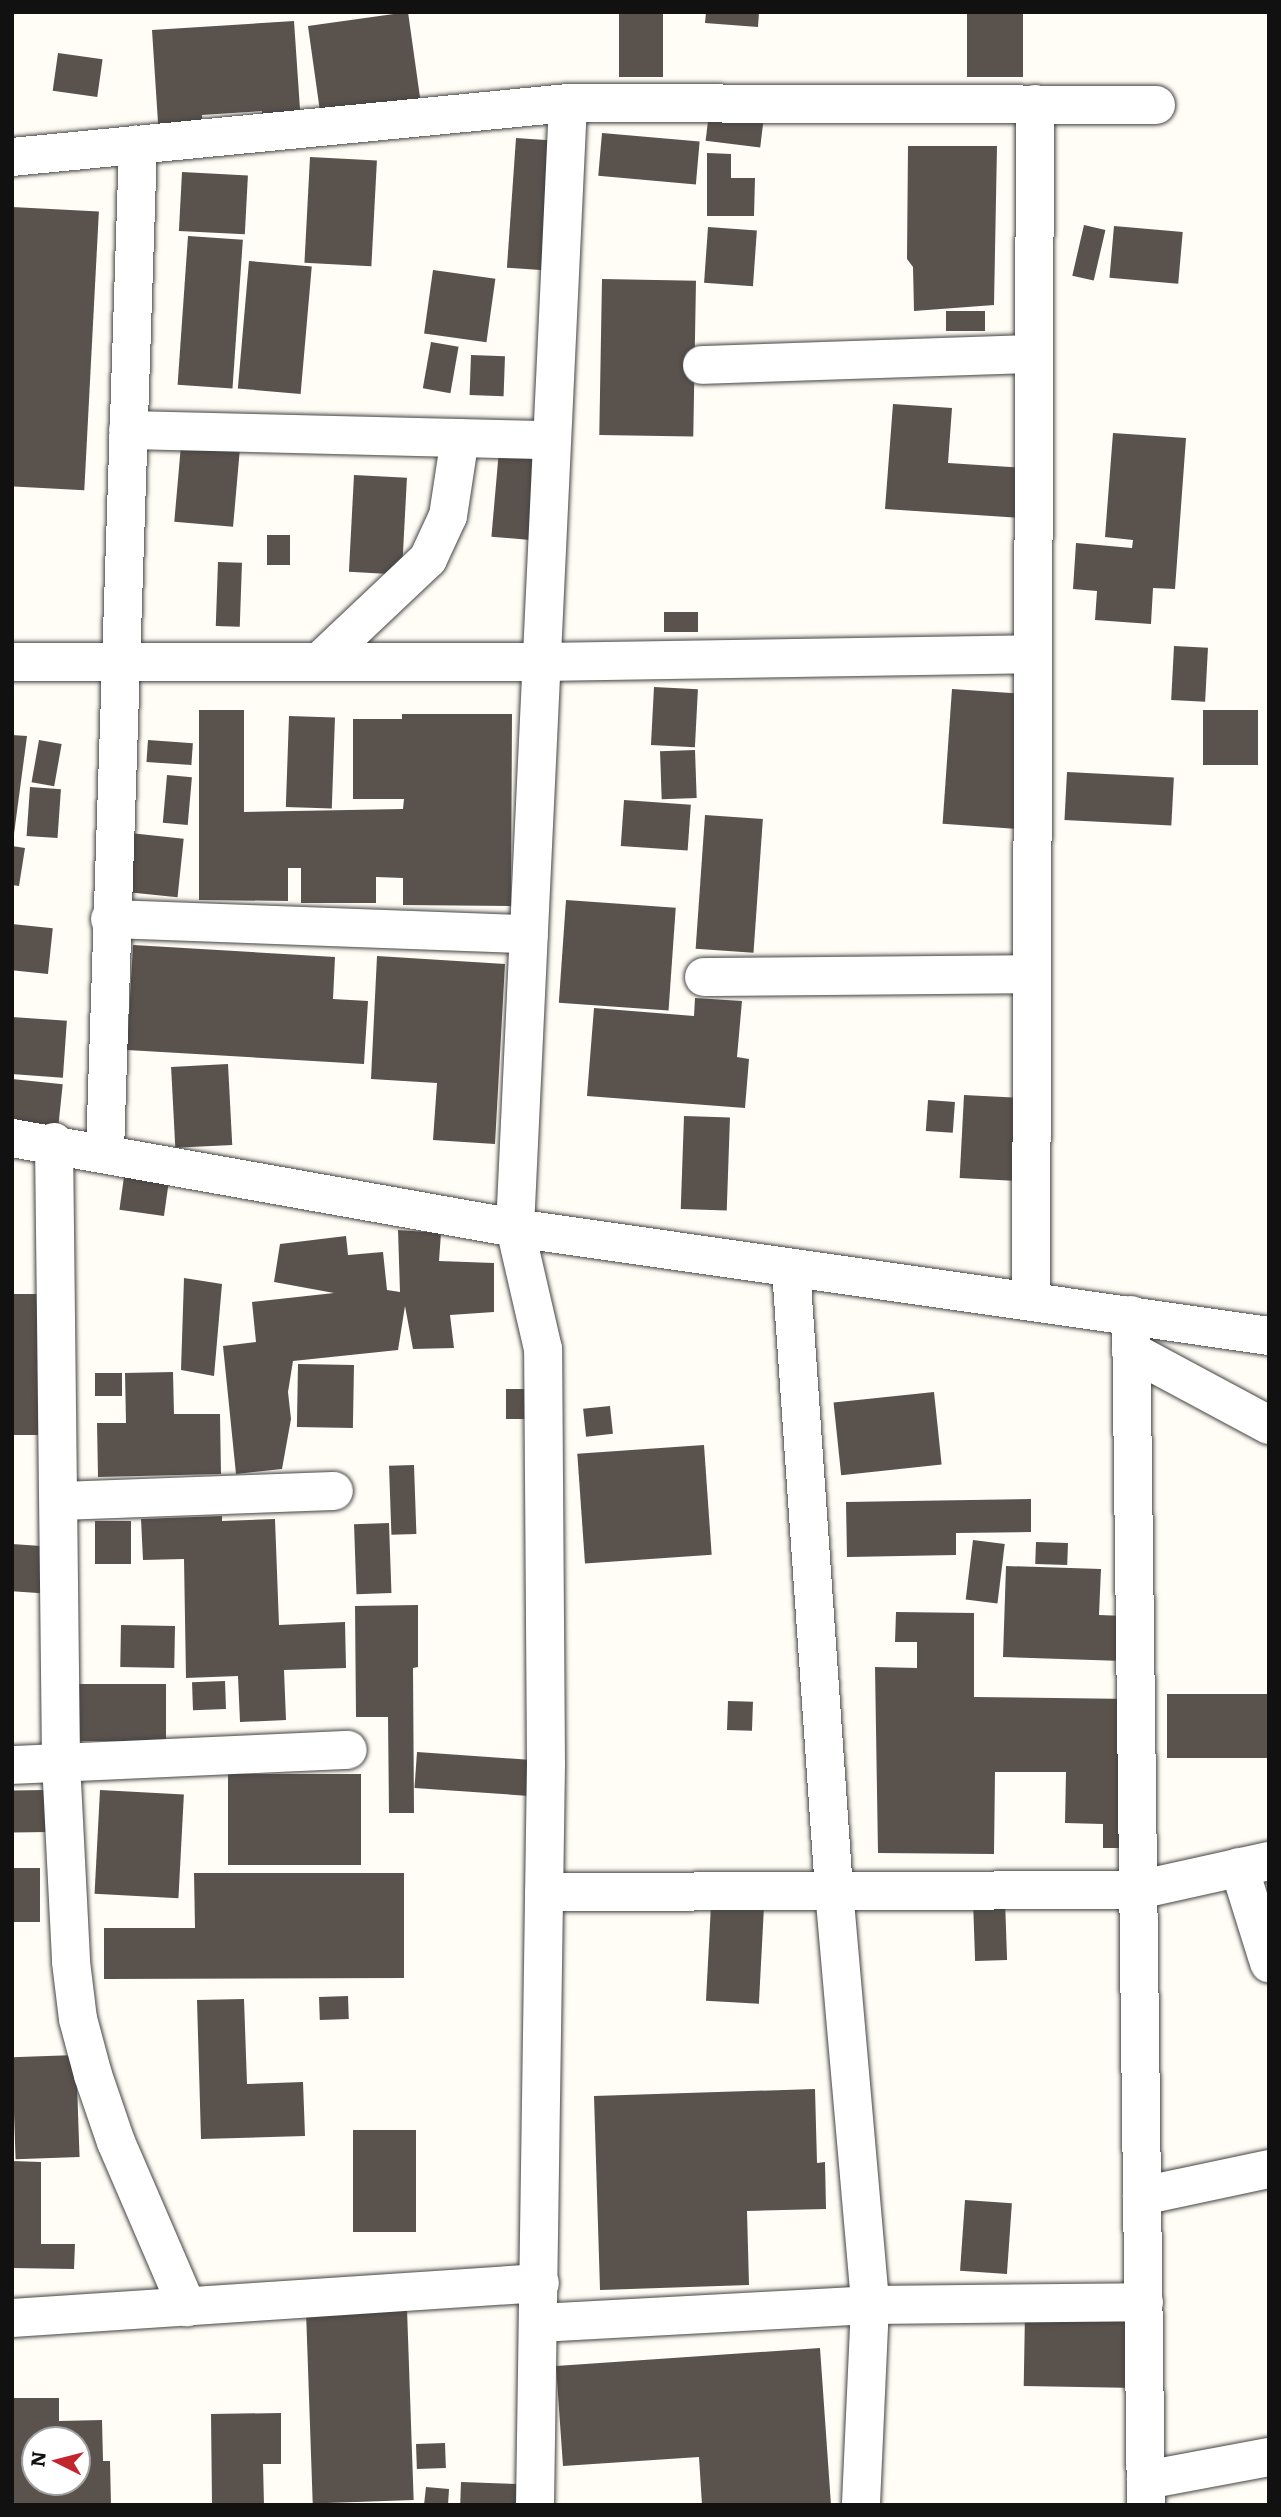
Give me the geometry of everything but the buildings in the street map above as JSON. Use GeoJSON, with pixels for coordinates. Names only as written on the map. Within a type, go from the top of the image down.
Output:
{"type":"FeatureCollection","features":[{"type":"Feature","properties":{"kind":"street"},"geometry":{"type":"LineString","coordinates":[[535,2505],[544,1892],[542,1349],[515,1228],[568,103]]}},
{"type":"Feature","properties":{"kind":"street"},"geometry":{"type":"LineString","coordinates":[[12,157],[568,103],[1156,105]]}},
{"type":"Feature","properties":{"kind":"street"},"geometry":{"type":"LineString","coordinates":[[1031,1300],[1035,104]]}},
{"type":"Feature","properties":{"kind":"street"},"geometry":{"type":"LineString","coordinates":[[104,1151],[138,145]]}},
{"type":"Feature","properties":{"kind":"street"},"geometry":{"type":"LineString","coordinates":[[702,365],[1034,354]]}},
{"type":"Feature","properties":{"kind":"street"},"geometry":{"type":"LineString","coordinates":[[128,430],[552,440]]}},
{"type":"Feature","properties":{"kind":"street"},"geometry":{"type":"LineString","coordinates":[[319,662],[428,559],[448,516],[460,438]]}},
{"type":"Feature","properties":{"kind":"street"},"geometry":{"type":"LineString","coordinates":[[12,662],[542,662],[1033,654]]}},
{"type":"Feature","properties":{"kind":"street"},"geometry":{"type":"LineString","coordinates":[[110,919],[529,934]]}},
{"type":"Feature","properties":{"kind":"street"},"geometry":{"type":"LineString","coordinates":[[705,976],[1032,974]]}},
{"type":"Feature","properties":{"kind":"street"},"geometry":{"type":"LineString","coordinates":[[12,1138],[54,1142],[515,1228],[790,1269],[1031,1300],[1131,1333],[1269,1425]]}},
{"type":"Feature","properties":{"kind":"street"},"geometry":{"type":"LineString","coordinates":[[54,1142],[61,1762],[78,2020],[116,2142],[187,2306]]}},
{"type":"Feature","properties":{"kind":"street"},"geometry":{"type":"LineString","coordinates":[[790,1269],[834,1890],[870,2305],[861,2505]]}},
{"type":"Feature","properties":{"kind":"street"},"geometry":{"type":"LineString","coordinates":[[1131,1333],[1269,1336]]}},
{"type":"Feature","properties":{"kind":"street"},"geometry":{"type":"LineString","coordinates":[[1131,1333],[1146,2492],[1269,2457]]}},
{"type":"Feature","properties":{"kind":"street"},"geometry":{"type":"LineString","coordinates":[[59,1501],[334,1491]]}},
{"type":"Feature","properties":{"kind":"street"},"geometry":{"type":"LineString","coordinates":[[12,1765],[348,1750]]}},
{"type":"Feature","properties":{"kind":"street"},"geometry":{"type":"LineString","coordinates":[[544,1892],[1138,1890],[1254,1864],[1269,1963]]}},
{"type":"Feature","properties":{"kind":"street"},"geometry":{"type":"LineString","coordinates":[[1142,2196],[1269,2169]]}},
{"type":"Feature","properties":{"kind":"street"},"geometry":{"type":"LineString","coordinates":[[12,2318],[540,2283]]}},
{"type":"Feature","properties":{"kind":"street"},"geometry":{"type":"LineString","coordinates":[[539,2323],[870,2305],[1144,2302]]}}]}
